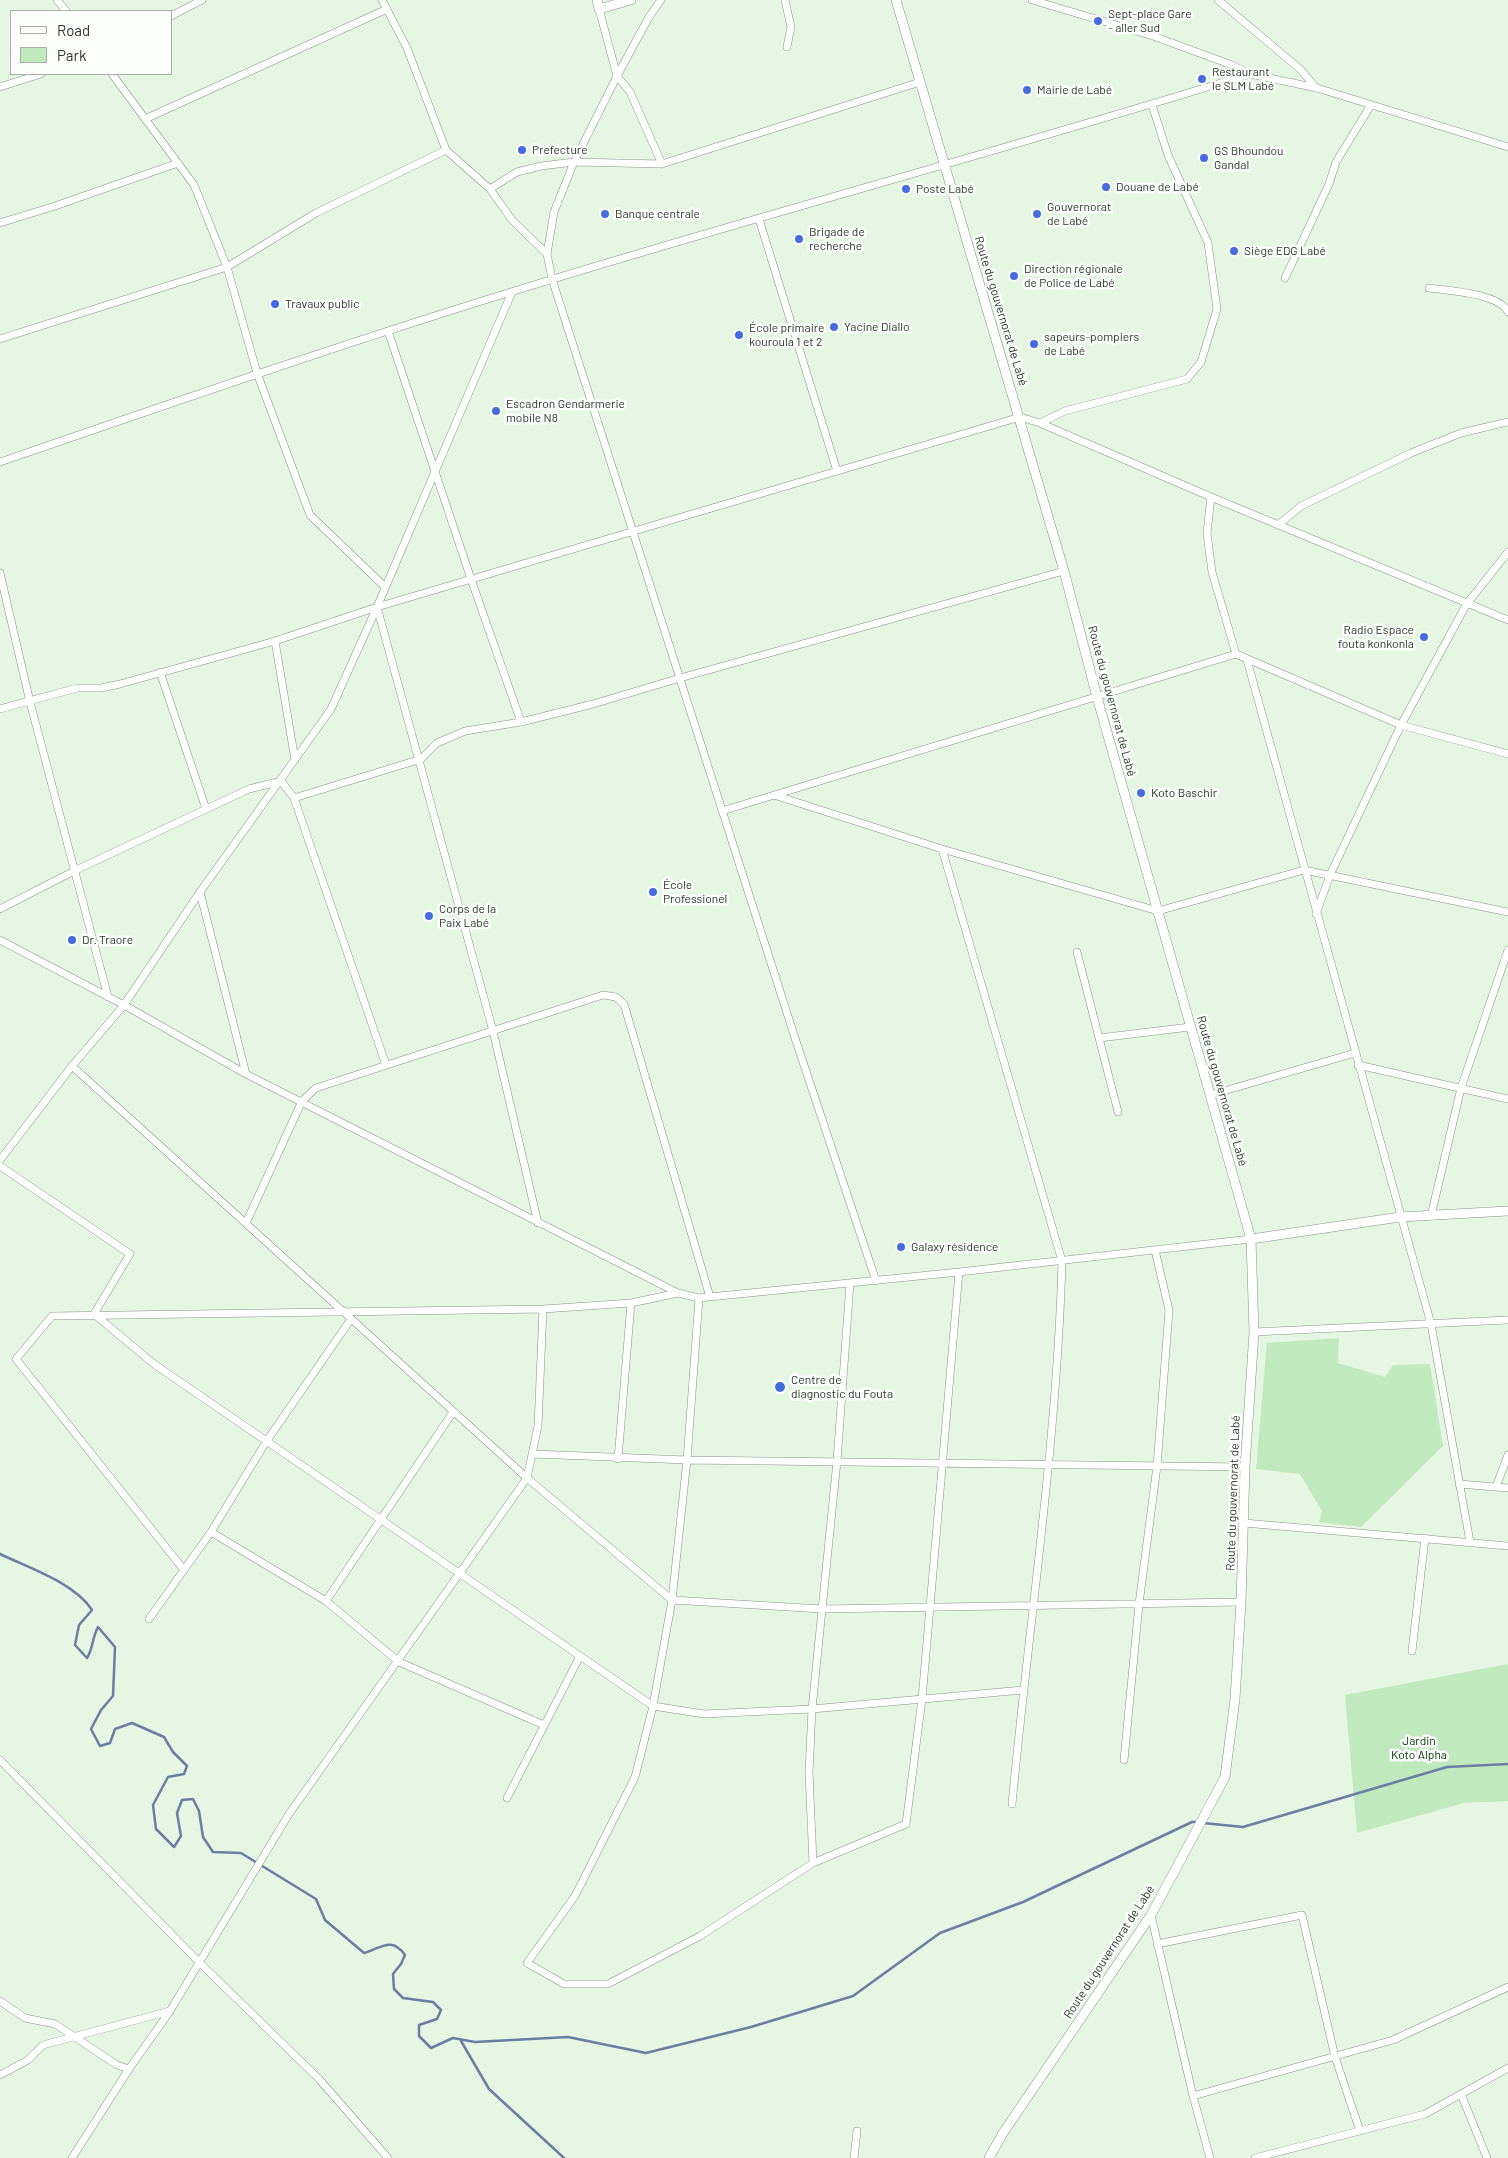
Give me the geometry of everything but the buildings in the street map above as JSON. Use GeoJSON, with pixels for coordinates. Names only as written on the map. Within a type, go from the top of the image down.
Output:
{"type":"FeatureCollection","features":[{"type":"Feature","properties":{"kind":"street"},"geometry":{"type":"LineString","coordinates":[[57,0],[65,10]]}},
{"type":"Feature","properties":{"kind":"street"},"geometry":{"type":"LineString","coordinates":[[172,15],[202,0]]}},
{"type":"Feature","properties":{"kind":"street"},"geometry":{"type":"LineString","coordinates":[[382,0],[406,48],[446,150],[490,189],[512,220],[547,254]]}},
{"type":"Feature","properties":{"kind":"street"},"geometry":{"type":"LineString","coordinates":[[631,0],[598,4],[617,76],[630,92],[662,164]]}},
{"type":"Feature","properties":{"kind":"street"},"geometry":{"type":"LineString","coordinates":[[661,0],[649,17],[617,76],[574,162],[554,212],[547,254],[552,279],[794,1038],[876,1281]]}},
{"type":"Feature","properties":{"kind":"street"},"geometry":{"type":"LineString","coordinates":[[786,0],[791,28],[787,47]]}},
{"type":"Feature","properties":{"kind":"street","name":"Route du gouvernorat de Labé"},"geometry":{"type":"LineString","coordinates":[[896,0],[1020,417],[1190,1027],[1252,1238],[1254,1332],[1245,1467],[1241,1602],[1235,1699],[1225,1777],[1152,1915],[1003,2133],[989,2158]]}},
{"type":"Feature","properties":{"kind":"street"},"geometry":{"type":"LineString","coordinates":[[1032,0],[1153,36],[1232,65],[1250,74],[1317,88],[1508,147]]}},
{"type":"Feature","properties":{"kind":"street"},"geometry":{"type":"LineString","coordinates":[[1218,0],[1301,70],[1317,88]]}},
{"type":"Feature","properties":{"kind":"street"},"geometry":{"type":"LineString","coordinates":[[145,118],[386,9]]}},
{"type":"Feature","properties":{"kind":"street"},"geometry":{"type":"LineString","coordinates":[[0,462],[256,373],[552,279],[944,166],[1250,74]]}},
{"type":"Feature","properties":{"kind":"street"},"geometry":{"type":"LineString","coordinates":[[0,87],[37,75]]}},
{"type":"Feature","properties":{"kind":"street"},"geometry":{"type":"LineString","coordinates":[[113,75],[194,186],[227,267],[256,373],[310,515],[385,587]]}},
{"type":"Feature","properties":{"kind":"street"},"geometry":{"type":"LineString","coordinates":[[490,189],[517,172],[541,166],[574,162],[662,164],[920,82]]}},
{"type":"Feature","properties":{"kind":"street"},"geometry":{"type":"LineString","coordinates":[[1040,423],[1065,411],[1187,379],[1201,362],[1210,338],[1217,310],[1208,243],[1168,155],[1152,104]]}},
{"type":"Feature","properties":{"kind":"street"},"geometry":{"type":"LineString","coordinates":[[1284,278],[1328,184],[1336,162],[1371,105]]}},
{"type":"Feature","properties":{"kind":"street"},"geometry":{"type":"LineString","coordinates":[[0,339],[227,267],[316,214],[446,150]]}},
{"type":"Feature","properties":{"kind":"street"},"geometry":{"type":"LineString","coordinates":[[0,223],[178,163]]}},
{"type":"Feature","properties":{"kind":"street"},"geometry":{"type":"LineString","coordinates":[[759,219],[837,471]]}},
{"type":"Feature","properties":{"kind":"street"},"geometry":{"type":"LineString","coordinates":[[1428,288],[1484,296],[1505,306],[1508,312]]}},
{"type":"Feature","properties":{"kind":"street"},"geometry":{"type":"LineString","coordinates":[[0,1160],[72,1066],[124,1005],[200,892],[281,781],[330,709],[377,607],[434,470],[512,292]]}},
{"type":"Feature","properties":{"kind":"street"},"geometry":{"type":"LineString","coordinates":[[388,332],[470,579],[521,722]]}},
{"type":"Feature","properties":{"kind":"street"},"geometry":{"type":"LineString","coordinates":[[0,709],[76,688],[111,686],[275,642],[377,607],[1020,417],[1040,423],[1466,605],[1508,620]]}},
{"type":"Feature","properties":{"kind":"street"},"geometry":{"type":"LineString","coordinates":[[1278,525],[1301,506],[1411,453],[1461,433],[1508,422]]}},
{"type":"Feature","properties":{"kind":"street"},"geometry":{"type":"LineString","coordinates":[[1212,497],[1207,533],[1212,572],[1236,654],[1402,725],[1508,754]]}},
{"type":"Feature","properties":{"kind":"street"},"geometry":{"type":"LineString","coordinates":[[1316,915],[1330,874],[1402,725],[1466,605],[1508,552]]}},
{"type":"Feature","properties":{"kind":"street"},"geometry":{"type":"LineString","coordinates":[[294,798],[420,759],[437,743],[456,734],[521,722],[593,704],[1064,571]]}},
{"type":"Feature","properties":{"kind":"street"},"geometry":{"type":"LineString","coordinates":[[0,573],[30,702],[108,996]]}},
{"type":"Feature","properties":{"kind":"street"},"geometry":{"type":"LineString","coordinates":[[377,607],[493,1030],[538,1223]]}},
{"type":"Feature","properties":{"kind":"street"},"geometry":{"type":"LineString","coordinates":[[275,642],[295,760]]}},
{"type":"Feature","properties":{"kind":"street"},"geometry":{"type":"LineString","coordinates":[[722,811],[1236,654]]}},
{"type":"Feature","properties":{"kind":"street"},"geometry":{"type":"LineString","coordinates":[[1247,660],[1316,915],[1431,1324],[1470,1542]]}},
{"type":"Feature","properties":{"kind":"street"},"geometry":{"type":"LineString","coordinates":[[160,672],[206,809]]}},
{"type":"Feature","properties":{"kind":"street"},"geometry":{"type":"LineString","coordinates":[[0,909],[76,870],[249,789],[281,781]]}},
{"type":"Feature","properties":{"kind":"street"},"geometry":{"type":"LineString","coordinates":[[281,781],[294,798],[386,1065]]}},
{"type":"Feature","properties":{"kind":"street"},"geometry":{"type":"LineString","coordinates":[[774,795],[942,849],[1158,911],[1304,870],[1508,912]]}},
{"type":"Feature","properties":{"kind":"street"},"geometry":{"type":"LineString","coordinates":[[942,849],[1062,1261],[1060,1321],[1049,1465],[1012,1804]]}},
{"type":"Feature","properties":{"kind":"street"},"geometry":{"type":"LineString","coordinates":[[200,892],[246,1074]]}},
{"type":"Feature","properties":{"kind":"street"},"geometry":{"type":"LineString","coordinates":[[0,940],[108,996],[246,1074],[678,1293],[699,1298],[1062,1261],[1252,1238],[1400,1217],[1508,1211]]}},
{"type":"Feature","properties":{"kind":"street"},"geometry":{"type":"LineString","coordinates":[[1431,1216],[1461,1088],[1508,950]]}},
{"type":"Feature","properties":{"kind":"street"},"geometry":{"type":"LineString","coordinates":[[1077,952],[1118,1112]]}},
{"type":"Feature","properties":{"kind":"street"},"geometry":{"type":"LineString","coordinates":[[246,1223],[302,1101],[316,1088],[603,995],[616,997],[624,1004],[710,1297]]}},
{"type":"Feature","properties":{"kind":"street"},"geometry":{"type":"LineString","coordinates":[[1099,1038],[1190,1027]]}},
{"type":"Feature","properties":{"kind":"street"},"geometry":{"type":"LineString","coordinates":[[1210,1095],[1355,1053]]}},
{"type":"Feature","properties":{"kind":"street"},"geometry":{"type":"LineString","coordinates":[[1358,1065],[1508,1099]]}},
{"type":"Feature","properties":{"kind":"street"},"geometry":{"type":"LineString","coordinates":[[72,1066],[527,1478],[672,1600],[822,1609],[1241,1602]]}},
{"type":"Feature","properties":{"kind":"street"},"geometry":{"type":"LineString","coordinates":[[0,1166],[130,1254],[94,1314]]}},
{"type":"Feature","properties":{"kind":"street"},"geometry":{"type":"LineString","coordinates":[[1124,1760],[1138,1604],[1158,1466],[1169,1310],[1154,1250]]}},
{"type":"Feature","properties":{"kind":"street"},"geometry":{"type":"LineString","coordinates":[[699,1298],[687,1460],[672,1600],[653,1706],[635,1777],[575,1896],[526,1963],[564,1984],[608,1984],[700,1936],[813,1863],[906,1824],[922,1699],[959,1272]]}},
{"type":"Feature","properties":{"kind":"street"},"geometry":{"type":"LineString","coordinates":[[813,1863],[809,1772],[812,1708],[837,1462],[850,1283]]}},
{"type":"Feature","properties":{"kind":"street"},"geometry":{"type":"LineString","coordinates":[[184,1570],[16,1358],[52,1316],[543,1309],[631,1303],[678,1293]]}},
{"type":"Feature","properties":{"kind":"street"},"geometry":{"type":"LineString","coordinates":[[618,1459],[631,1303]]}},
{"type":"Feature","properties":{"kind":"street"},"geometry":{"type":"LineString","coordinates":[[72,2158],[129,2069],[170,2011],[289,1814],[399,1662],[527,1478],[538,1426],[543,1309]]}},
{"type":"Feature","properties":{"kind":"street"},"geometry":{"type":"LineString","coordinates":[[94,1314],[154,1364],[653,1706],[704,1714],[812,1708],[1023,1690]]}},
{"type":"Feature","properties":{"kind":"street"},"geometry":{"type":"LineString","coordinates":[[150,1620],[211,1532],[266,1442],[351,1319]]}},
{"type":"Feature","properties":{"kind":"street"},"geometry":{"type":"LineString","coordinates":[[1254,1332],[1508,1320]]}},
{"type":"Feature","properties":{"kind":"street"},"geometry":{"type":"LineString","coordinates":[[326,1601],[453,1412]]}},
{"type":"Feature","properties":{"kind":"street"},"geometry":{"type":"LineString","coordinates":[[533,1454],[618,1459],[1245,1467]]}},
{"type":"Feature","properties":{"kind":"street"},"geometry":{"type":"LineString","coordinates":[[1496,1487],[1508,1455]]}},
{"type":"Feature","properties":{"kind":"street"},"geometry":{"type":"LineString","coordinates":[[1459,1484],[1508,1488]]}},
{"type":"Feature","properties":{"kind":"street"},"geometry":{"type":"LineString","coordinates":[[1244,1523],[1508,1546]]}},
{"type":"Feature","properties":{"kind":"street"},"geometry":{"type":"LineString","coordinates":[[211,1532],[326,1601],[399,1662],[544,1725]]}},
{"type":"Feature","properties":{"kind":"street"},"geometry":{"type":"LineString","coordinates":[[1412,1652],[1425,1538]]}},
{"type":"Feature","properties":{"kind":"street"},"geometry":{"type":"LineString","coordinates":[[507,1798],[580,1656]]}},
{"type":"Feature","properties":{"kind":"street"},"geometry":{"type":"LineString","coordinates":[[0,1760],[199,1962],[320,2078],[388,2158]]}},
{"type":"Feature","properties":{"kind":"street"},"geometry":{"type":"LineString","coordinates":[[1152,1915],[1157,1944],[1193,2096],[1210,2158]]}},
{"type":"Feature","properties":{"kind":"street"},"geometry":{"type":"LineString","coordinates":[[1157,1944],[1302,1915],[1335,2057],[1360,2131]]}},
{"type":"Feature","properties":{"kind":"street"},"geometry":{"type":"LineString","coordinates":[[1193,2096],[1393,2040],[1508,1987]]}},
{"type":"Feature","properties":{"kind":"street"},"geometry":{"type":"LineString","coordinates":[[0,2001],[26,2018],[56,2024],[117,2065],[129,2069]]}},
{"type":"Feature","properties":{"kind":"street"},"geometry":{"type":"LineString","coordinates":[[0,2075],[28,2060],[43,2046],[170,2011]]}},
{"type":"Feature","properties":{"kind":"street"},"geometry":{"type":"LineString","coordinates":[[1255,2158],[1424,2114],[1508,2068]]}},
{"type":"Feature","properties":{"kind":"street"},"geometry":{"type":"LineString","coordinates":[[1461,2094],[1487,2158]]}},
{"type":"Feature","properties":{"kind":"street"},"geometry":{"type":"LineString","coordinates":[[854,2158],[858,2131]]}},
{"type":"Feature","properties":{"kind":"green space"},"geometry":{"type":"Polygon","coordinates":[[[1339,1338],[1338,1363],[1385,1377],[1393,1365],[1430,1364],[1443,1446],[1361,1527],[1319,1522],[1322,1511],[1300,1474],[1256,1469],[1267,1343],[1339,1338]]]}},
{"type":"Feature","properties":{"kind":"green space","name":"Jardin Koto Alpha"},"geometry":{"type":"Polygon","coordinates":[[[1508,1664],[1508,1801],[1464,1803],[1357,1833],[1345,1695],[1508,1664]]]}},
{"type":"Feature","properties":{"kind":"waterway"},"geometry":{"type":"LineString","coordinates":[[0,1554],[63,1584],[84,1600],[92,1610],[79,1625],[75,1645],[87,1658],[98,1627],[115,1647],[113,1696],[101,1710],[91,1729],[100,1746],[110,1743],[115,1729],[132,1723],[164,1737],[173,1752],[187,1766],[184,1774],[168,1777],[153,1805],[156,1829],[174,1847],[181,1836],[177,1813],[182,1800],[193,1799],[199,1811],[203,1837],[213,1852],[241,1853],[316,1899],[325,1920],[364,1953],[386,1945],[396,1946],[400,1949],[405,1955],[393,1974],[394,1989],[403,1998],[433,2002],[441,2010],[437,2019],[419,2025],[419,2036],[431,2048],[453,2038],[475,2042],[568,2037],[646,2053],[751,2027],[853,1996],[940,1933],[1023,1902],[1192,1822],[1198,1822]]}},
{"type":"Feature","properties":{"kind":"waterway"},"geometry":{"type":"LineString","coordinates":[[1203,1823],[1243,1827],[1447,1767],[1508,1764]]}},
{"type":"Feature","properties":{"kind":"waterway"},"geometry":{"type":"LineString","coordinates":[[461,2041],[489,2089],[564,2158]]}},
{"type":"Feature","properties":{"kind":"place","name":"Sept-place Gare - aller Sud"},"geometry":{"type":"Point","coordinates":[1098,21]}},
{"type":"Feature","properties":{"kind":"place","name":"Restaurant le SLM Labé"},"geometry":{"type":"Point","coordinates":[1202,79]}},
{"type":"Feature","properties":{"kind":"place","name":"Mairie de Labé"},"geometry":{"type":"Point","coordinates":[1027,90]}},
{"type":"Feature","properties":{"kind":"place","name":"Prefecture"},"geometry":{"type":"Point","coordinates":[522,150]}},
{"type":"Feature","properties":{"kind":"place","name":"GS Bhoundou Gandal"},"geometry":{"type":"Point","coordinates":[1204,158]}},
{"type":"Feature","properties":{"kind":"place","name":"Douane de Labé"},"geometry":{"type":"Point","coordinates":[1106,187]}},
{"type":"Feature","properties":{"kind":"place","name":"Poste Labé"},"geometry":{"type":"Point","coordinates":[906,189]}},
{"type":"Feature","properties":{"kind":"place","name":"Banque centrale"},"geometry":{"type":"Point","coordinates":[605,214]}},
{"type":"Feature","properties":{"kind":"place","name":"Gouvernorat de Labé"},"geometry":{"type":"Point","coordinates":[1037,214]}},
{"type":"Feature","properties":{"kind":"place","name":"Brigade de recherche"},"geometry":{"type":"Point","coordinates":[799,239]}},
{"type":"Feature","properties":{"kind":"place","name":"Siège EDG Labé"},"geometry":{"type":"Point","coordinates":[1234,251]}},
{"type":"Feature","properties":{"kind":"place","name":"Direction régionale de Police de Labé"},"geometry":{"type":"Point","coordinates":[1014,276]}},
{"type":"Feature","properties":{"kind":"place","name":"Travaux public"},"geometry":{"type":"Point","coordinates":[275,304]}},
{"type":"Feature","properties":{"kind":"place","name":"Yacine Diallo"},"geometry":{"type":"Point","coordinates":[834,327]}},
{"type":"Feature","properties":{"kind":"place","name":"École primaire kouroula 1 et 2"},"geometry":{"type":"Point","coordinates":[739,335]}},
{"type":"Feature","properties":{"kind":"place","name":"sapeurs-pompiers de Labé"},"geometry":{"type":"Point","coordinates":[1034,344]}},
{"type":"Feature","properties":{"kind":"place","name":"Escadron Gendarmerie mobile N8"},"geometry":{"type":"Point","coordinates":[496,411]}},
{"type":"Feature","properties":{"kind":"place","name":"Radio Espace fouta konkonla"},"geometry":{"type":"Point","coordinates":[1424,637]}},
{"type":"Feature","properties":{"kind":"place","name":"Koto Baschir"},"geometry":{"type":"Point","coordinates":[1141,793]}},
{"type":"Feature","properties":{"kind":"place","name":"École Professionel"},"geometry":{"type":"Point","coordinates":[653,892]}},
{"type":"Feature","properties":{"kind":"place","name":"Corps de la Paix Labé"},"geometry":{"type":"Point","coordinates":[429,916]}},
{"type":"Feature","properties":{"kind":"place","name":"Dr. Traore"},"geometry":{"type":"Point","coordinates":[72,940]}},
{"type":"Feature","properties":{"kind":"place","name":"Galaxy résidence"},"geometry":{"type":"Point","coordinates":[901,1247]}},
{"type":"Feature","properties":{"kind":"place","name":"Centre de diagnostic du Fouta"},"geometry":{"type":"Point","coordinates":[780,1387]}}]}
